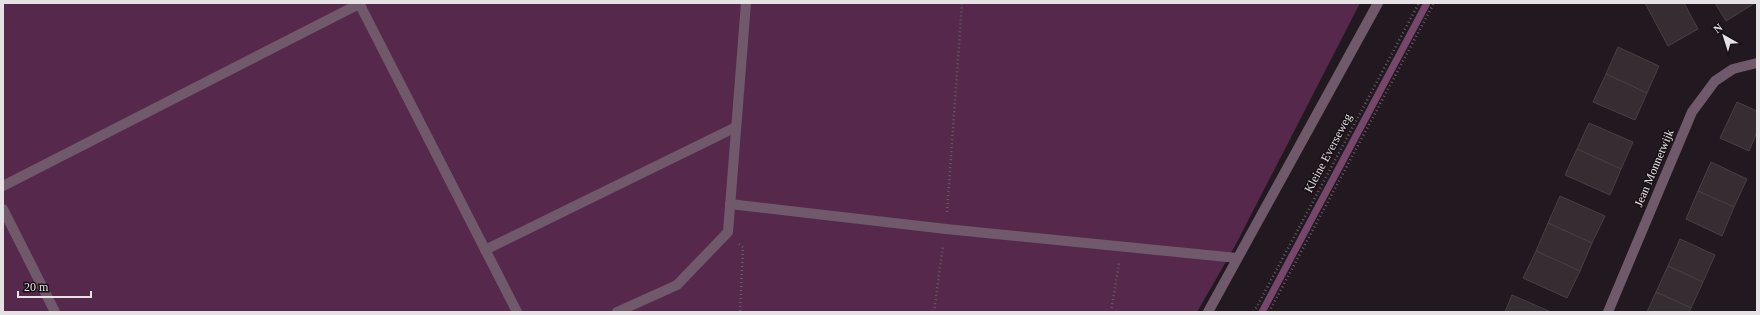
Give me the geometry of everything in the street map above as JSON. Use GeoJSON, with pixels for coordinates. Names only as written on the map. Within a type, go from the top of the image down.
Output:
{"type":"FeatureCollection","features":[{"type":"Feature","properties":{"kind":"street"},"geometry":{"type":"LineString","coordinates":[[3,186],[359,3],[517,312]]}},
{"type":"Feature","properties":{"kind":"street"},"geometry":{"type":"LineString","coordinates":[[617,312],[676,285],[728,232],[746,3]]}},
{"type":"Feature","properties":{"kind":"street"},"geometry":{"type":"LineString","coordinates":[[1208,312],[1378,3]]}},
{"type":"Feature","properties":{"kind":"street","name":"Jean Monnetwijk"},"geometry":{"type":"LineString","coordinates":[[1608,312],[1692,112],[1715,81],[1733,69],[1757,63]]}},
{"type":"Feature","properties":{"kind":"street"},"geometry":{"type":"LineString","coordinates":[[485,250],[736,127]]}},
{"type":"Feature","properties":{"kind":"street"},"geometry":{"type":"LineString","coordinates":[[730,204],[946,229],[1237,258]]}},
{"type":"Feature","properties":{"kind":"street"},"geometry":{"type":"LineString","coordinates":[[3,209],[56,312]]}},
{"type":"Feature","properties":{"kind":"path"},"geometry":{"type":"LineString","coordinates":[[934,312],[946,229],[962,3]]}},
{"type":"Feature","properties":{"kind":"path","name":"Kleine Everseweg"},"geometry":{"type":"LineString","coordinates":[[1254,312],[1419,3]]}},
{"type":"Feature","properties":{"kind":"path"},"geometry":{"type":"LineString","coordinates":[[1269,312],[1434,3]]}},
{"type":"Feature","properties":{"kind":"path"},"geometry":{"type":"LineString","coordinates":[[728,232],[743,247],[740,312]]}},
{"type":"Feature","properties":{"kind":"path"},"geometry":{"type":"LineString","coordinates":[[1111,312],[1121,246]]}},
{"type":"Feature","properties":{"kind":"shaded area"},"geometry":{"type":"Polygon","coordinates":[[[3,3],[1360,3],[1235,246],[1197,312],[3,312],[3,3]]]}},
{"type":"Feature","properties":{"kind":"shaded area"},"geometry":{"type":"Polygon","coordinates":[[[1425,3],[1429,3],[1264,312],[1260,312],[1425,3]]]}},
{"type":"Feature","properties":{"kind":"building"},"geometry":{"type":"Polygon","coordinates":[[[1645,3],[1684,3],[1698,29],[1668,46],[1645,3]]]}},
{"type":"Feature","properties":{"kind":"building"},"geometry":{"type":"Polygon","coordinates":[[[1715,3],[1755,3],[1726,21],[1715,3]]]}},
{"type":"Feature","properties":{"kind":"building"},"geometry":{"type":"Polygon","coordinates":[[[1618,47],[1659,66],[1647,93],[1606,74],[1618,47]]]}},
{"type":"Feature","properties":{"kind":"building"},"geometry":{"type":"Polygon","coordinates":[[[1606,74],[1647,93],[1635,120],[1593,102],[1606,74]]]}},
{"type":"Feature","properties":{"kind":"building"},"geometry":{"type":"Polygon","coordinates":[[[1737,102],[1757,111],[1757,132],[1749,151],[1720,138],[1737,102]]]}},
{"type":"Feature","properties":{"kind":"building"},"geometry":{"type":"Polygon","coordinates":[[[1589,123],[1633,142],[1621,169],[1577,149],[1589,123]]]}},
{"type":"Feature","properties":{"kind":"building"},"geometry":{"type":"Polygon","coordinates":[[[1577,149],[1621,169],[1610,195],[1565,175],[1577,149]]]}},
{"type":"Feature","properties":{"kind":"building"},"geometry":{"type":"Polygon","coordinates":[[[1711,162],[1747,179],[1734,207],[1698,191],[1711,162]]]}},
{"type":"Feature","properties":{"kind":"building"},"geometry":{"type":"Polygon","coordinates":[[[1698,191],[1734,207],[1722,236],[1686,219],[1698,191]]]}},
{"type":"Feature","properties":{"kind":"building"},"geometry":{"type":"Polygon","coordinates":[[[1560,196],[1605,216],[1592,243],[1548,223],[1560,196]]]}},
{"type":"Feature","properties":{"kind":"building"},"geometry":{"type":"Polygon","coordinates":[[[1548,223],[1592,243],[1580,271],[1536,251],[1548,223]]]}},
{"type":"Feature","properties":{"kind":"building"},"geometry":{"type":"Polygon","coordinates":[[[1680,239],[1715,255],[1703,282],[1668,266],[1680,239]]]}},
{"type":"Feature","properties":{"kind":"building"},"geometry":{"type":"Polygon","coordinates":[[[1536,251],[1580,271],[1567,298],[1523,278],[1536,251]]]}},
{"type":"Feature","properties":{"kind":"building"},"geometry":{"type":"Polygon","coordinates":[[[1668,266],[1703,282],[1691,308],[1656,292],[1668,266]]]}},
{"type":"Feature","properties":{"kind":"building"},"geometry":{"type":"Polygon","coordinates":[[[1656,292],[1691,308],[1689,312],[1647,312],[1656,292]]]}},
{"type":"Feature","properties":{"kind":"building"},"geometry":{"type":"Polygon","coordinates":[[[1512,295],[1551,312],[1505,312],[1512,295]]]}},
{"type":"Feature","properties":{"kind":"waterway"},"geometry":{"type":"LineString","coordinates":[[1262,312],[1427,3]]}}]}
